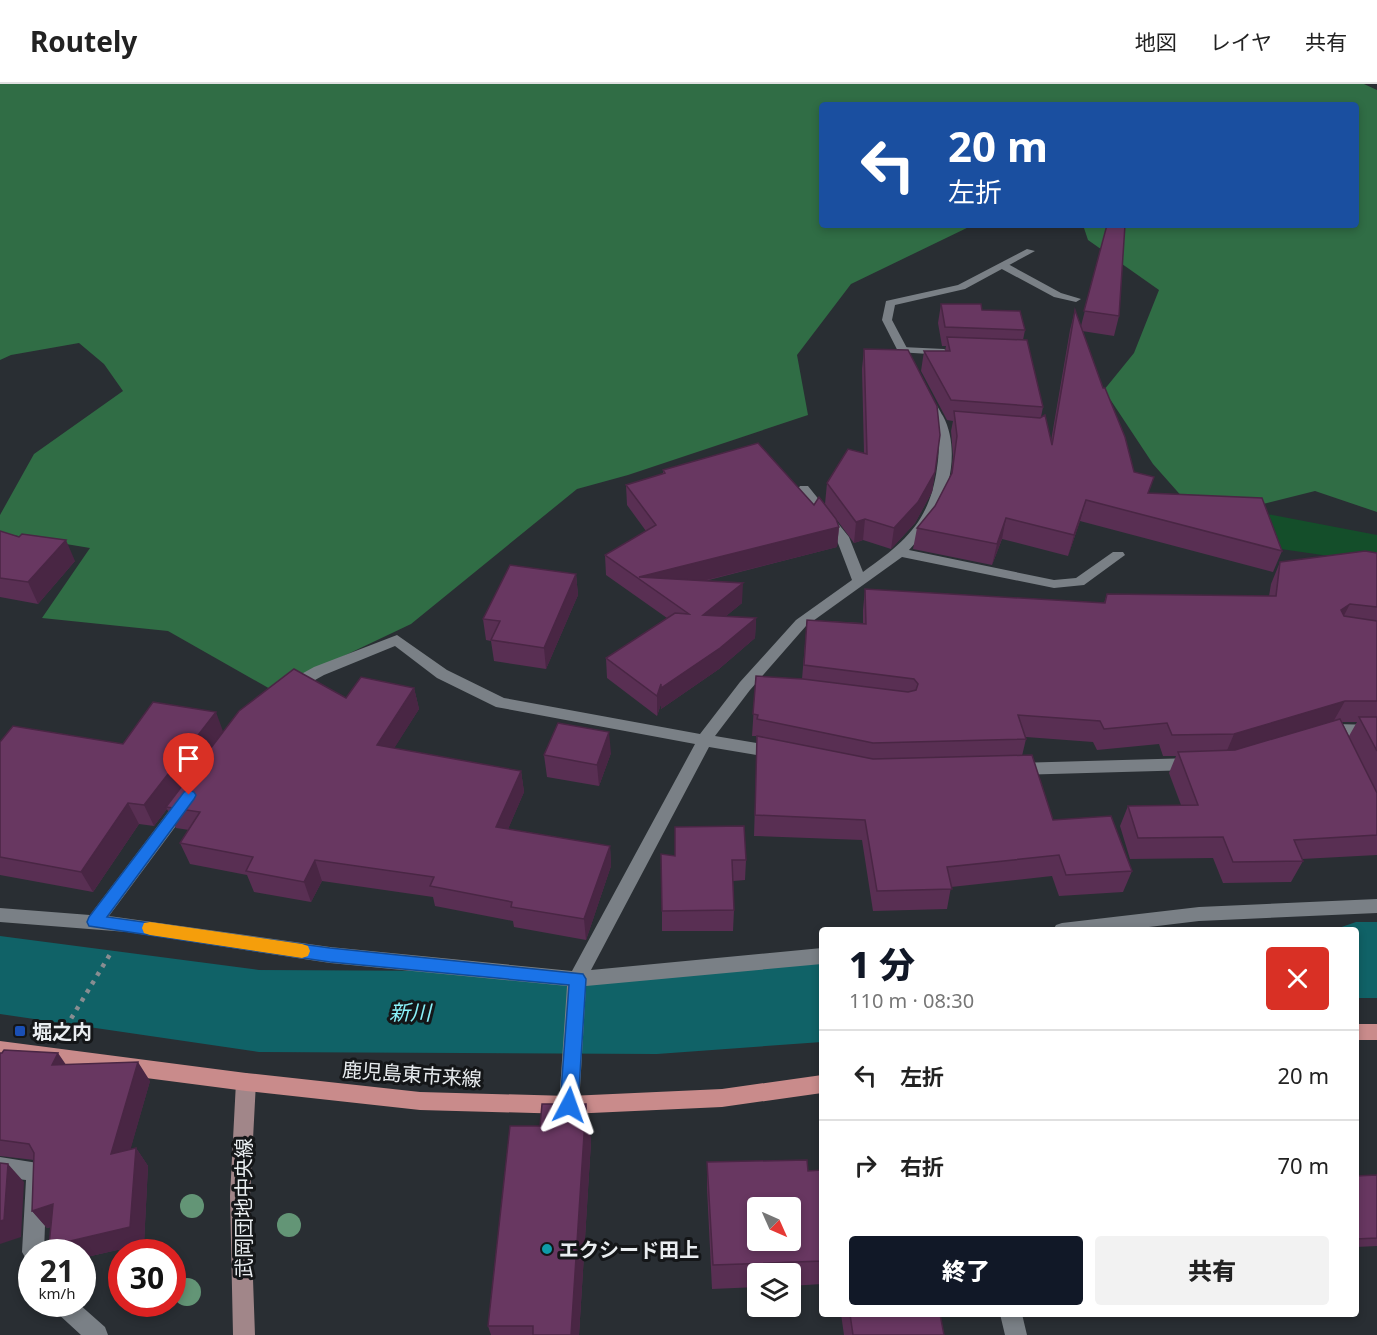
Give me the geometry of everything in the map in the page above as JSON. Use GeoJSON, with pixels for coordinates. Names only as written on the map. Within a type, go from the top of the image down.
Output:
{"type":"FeatureCollection","features":[{"type":"Feature","properties":{"kind":"main road"},"geometry":{"type":"LineString","coordinates":[[1359,1032],[1377,1032]]}},
{"type":"Feature","properties":{"kind":"main road","name":"鹿児島東市来線"},"geometry":{"type":"LineString","coordinates":[[0,1050],[246,1082],[420,1101],[569,1105],[722,1098],[819,1084]]}},
{"type":"Feature","properties":{"kind":"street"},"geometry":{"type":"LineString","coordinates":[[569,1105],[577,979],[705,739],[744,686],[801,623],[900,552],[923,526],[940,493],[948,427],[920,384],[887,320],[890,303],[961,287],[1030,251]]}},
{"type":"Feature","properties":{"kind":"street"},"geometry":{"type":"LineString","coordinates":[[1004,266],[1058,296],[1076,299]]}},
{"type":"Feature","properties":{"kind":"street"},"geometry":{"type":"LineString","coordinates":[[902,350],[959,352]]}},
{"type":"Feature","properties":{"kind":"street"},"geometry":{"type":"LineString","coordinates":[[804,489],[842,537],[859,580]]}},
{"type":"Feature","properties":{"kind":"street"},"geometry":{"type":"LineString","coordinates":[[900,552],[1053,584],[1079,582],[1118,555]]}},
{"type":"Feature","properties":{"kind":"street"},"geometry":{"type":"LineString","coordinates":[[277,694],[319,670],[397,640],[442,674],[501,703],[607,724],[794,755]]}},
{"type":"Feature","properties":{"kind":"street"},"geometry":{"type":"LineString","coordinates":[[744,686],[767,689]]}},
{"type":"Feature","properties":{"kind":"street"},"geometry":{"type":"LineString","coordinates":[[1334,730],[1343,749]]}},
{"type":"Feature","properties":{"kind":"street"},"geometry":{"type":"LineString","coordinates":[[1312,736],[1334,730],[1377,730]]}},
{"type":"Feature","properties":{"kind":"street"},"geometry":{"type":"LineString","coordinates":[[1001,770],[1214,763]]}},
{"type":"Feature","properties":{"kind":"street"},"geometry":{"type":"LineString","coordinates":[[95,922],[193,790]]}},
{"type":"Feature","properties":{"kind":"street"},"geometry":{"type":"LineString","coordinates":[[1088,927],[1199,914],[1377,906]]}},
{"type":"Feature","properties":{"kind":"street"},"geometry":{"type":"LineString","coordinates":[[0,915],[128,925],[330,955],[577,979],[819,956]]}},
{"type":"Feature","properties":{"kind":"street","name":"武岡団地中央線"},"geometry":{"type":"LineString","coordinates":[[244,1335],[240,1196],[246,1082]]}},
{"type":"Feature","properties":{"kind":"street"},"geometry":{"type":"LineString","coordinates":[[0,1167],[37,1170],[34,1239]]}},
{"type":"Feature","properties":{"kind":"street"},"geometry":{"type":"LineString","coordinates":[[78,1317],[97,1335]]}},
{"type":"Feature","properties":{"kind":"street"},"geometry":{"type":"LineString","coordinates":[[1012,1317],[1016,1335]]}},
{"type":"Feature","properties":{"kind":"path"},"geometry":{"type":"LineString","coordinates":[[49,1056],[128,925]]}},
{"type":"Feature","properties":{"kind":"green space"},"geometry":{"type":"Polygon","coordinates":[[[0,84],[1364,84],[1377,90],[1377,512],[1315,491],[1247,508],[1192,508],[1153,464],[1104,390],[1134,353],[1159,290],[1088,240],[1084,228],[1359,228],[1359,102],[819,102],[819,228],[967,228],[851,284],[797,355],[808,415],[628,475],[577,489],[411,624],[272,690],[168,631],[42,618],[90,548],[0,533],[0,515],[34,454],[123,391],[104,364],[79,343],[11,355],[0,360],[0,84]]]}},
{"type":"Feature","properties":{"kind":"green space"},"geometry":{"type":"Polygon","coordinates":[[[1267,514],[1377,535],[1377,563],[1281,549],[1267,514]]]}},
{"type":"Feature","properties":{"kind":"building"},"geometry":{"type":"Polygon","coordinates":[[[1106,228],[1125,228],[1119,316],[1084,311],[1106,228]]]}},
{"type":"Feature","properties":{"kind":"building"},"geometry":{"type":"Polygon","coordinates":[[[941,304],[981,304],[982,310],[1020,311],[1025,330],[945,327],[941,304]]]}},
{"type":"Feature","properties":{"kind":"building"},"geometry":{"type":"Polygon","coordinates":[[[1075,310],[1103,388],[1105,388],[1125,437],[1134,472],[1154,477],[1148,493],[1262,498],[1282,551],[1086,500],[1074,535],[1006,518],[997,544],[917,528],[935,506],[952,473],[957,436],[954,411],[1040,418],[1045,415],[1052,445],[1075,310]]]}},
{"type":"Feature","properties":{"kind":"building"},"geometry":{"type":"Polygon","coordinates":[[[947,337],[1027,340],[1043,407],[951,400],[924,351],[950,351],[947,337]]]}},
{"type":"Feature","properties":{"kind":"building"},"geometry":{"type":"Polygon","coordinates":[[[864,349],[908,350],[937,406],[940,435],[935,472],[918,502],[894,528],[865,519],[856,522],[827,483],[848,449],[867,454],[864,349]]]}},
{"type":"Feature","properties":{"kind":"building"},"geometry":{"type":"Polygon","coordinates":[[[758,443],[814,505],[819,497],[836,519],[839,527],[639,577],[743,583],[703,615],[756,618],[720,648],[661,688],[661,684],[657,696],[606,658],[675,613],[689,614],[605,555],[656,525],[626,485],[665,473],[663,470],[758,443]]]}},
{"type":"Feature","properties":{"kind":"building"},"geometry":{"type":"Polygon","coordinates":[[[0,531],[19,537],[22,534],[66,540],[28,582],[0,578],[0,531]]]}},
{"type":"Feature","properties":{"kind":"building"},"geometry":{"type":"Polygon","coordinates":[[[1365,551],[1377,553],[1377,607],[1350,604],[1341,610],[1344,616],[1377,621],[1377,701],[1345,701],[1234,734],[1172,735],[1167,723],[1104,729],[1100,721],[1018,715],[1026,739],[873,743],[757,719],[758,715],[753,714],[756,676],[803,679],[908,692],[916,690],[918,684],[914,679],[804,665],[807,620],[866,624],[865,589],[1105,603],[1107,594],[1276,596],[1280,562],[1365,551]]]}},
{"type":"Feature","properties":{"kind":"building"},"geometry":{"type":"Polygon","coordinates":[[[510,565],[576,574],[544,648],[491,640],[500,621],[483,619],[510,565]]]}},
{"type":"Feature","properties":{"kind":"building"},"geometry":{"type":"Polygon","coordinates":[[[294,669],[346,698],[361,677],[414,688],[377,745],[521,771],[496,827],[610,846],[584,919],[511,907],[512,902],[430,886],[434,877],[315,860],[304,882],[246,871],[253,857],[180,843],[200,812],[166,807],[239,711],[294,669]]]}},
{"type":"Feature","properties":{"kind":"building"},"geometry":{"type":"Polygon","coordinates":[[[153,702],[216,712],[144,805],[128,803],[81,872],[0,857],[0,742],[13,726],[123,744],[153,702]]]}},
{"type":"Feature","properties":{"kind":"building"},"geometry":{"type":"Polygon","coordinates":[[[1359,717],[1377,717],[1377,751],[1359,717]]]}},
{"type":"Feature","properties":{"kind":"building"},"geometry":{"type":"Polygon","coordinates":[[[1340,719],[1377,793],[1377,835],[1294,840],[1303,861],[1233,862],[1223,837],[1138,838],[1128,806],[1198,805],[1178,752],[1235,750],[1340,719]]]}},
{"type":"Feature","properties":{"kind":"building"},"geometry":{"type":"Polygon","coordinates":[[[558,723],[609,732],[597,765],[544,755],[558,723]]]}},
{"type":"Feature","properties":{"kind":"building"},"geometry":{"type":"Polygon","coordinates":[[[757,736],[873,759],[1032,755],[1053,820],[1111,816],[1132,871],[1066,875],[1059,855],[947,867],[952,889],[877,891],[865,820],[755,815],[757,736]]]}},
{"type":"Feature","properties":{"kind":"building"},"geometry":{"type":"Polygon","coordinates":[[[744,826],[746,860],[732,860],[734,910],[662,911],[661,854],[675,856],[675,827],[744,826]]]}},
{"type":"Feature","properties":{"kind":"building"},"geometry":{"type":"Polygon","coordinates":[[[4,1050],[58,1053],[52,1065],[138,1062],[111,1154],[136,1148],[130,1227],[79,1239],[50,1239],[53,1204],[32,1211],[34,1153],[29,1144],[0,1140],[0,1053],[4,1050]]]}},
{"type":"Feature","properties":{"kind":"building","name":"エクシード田上"},"geometry":{"type":"Polygon","coordinates":[[[542,1104],[586,1104],[571,1335],[533,1335],[533,1326],[488,1326],[510,1126],[540,1126],[542,1104]]]}},
{"type":"Feature","properties":{"kind":"building"},"geometry":{"type":"Polygon","coordinates":[[[807,1160],[808,1171],[819,1170],[819,1261],[713,1265],[707,1162],[807,1160]]]}},
{"type":"Feature","properties":{"kind":"building"},"geometry":{"type":"Polygon","coordinates":[[[0,1163],[8,1164],[4,1220],[0,1221],[0,1163]]]}},
{"type":"Feature","properties":{"kind":"building"},"geometry":{"type":"Polygon","coordinates":[[[1377,1175],[1377,1238],[1359,1239],[1359,1176],[1377,1175]]]}},
{"type":"Feature","properties":{"kind":"building"},"geometry":{"type":"Polygon","coordinates":[[[850,1317],[941,1317],[944,1335],[853,1335],[850,1317]]]}},
{"type":"Feature","properties":{"kind":"waterway","name":"新川"},"geometry":{"type":"LineString","coordinates":[[1359,960],[1377,960]]}},
{"type":"Feature","properties":{"kind":"waterway","name":"新川"},"geometry":{"type":"LineString","coordinates":[[0,975],[259,1011],[657,1013],[819,1002]]}},
{"type":"Feature","properties":{"kind":"slow traffic"},"geometry":{"type":"LineString","coordinates":[[150,928],[302,951]]}},
{"type":"Feature","properties":{"kind":"place","name":"堀之内"},"geometry":{"type":"Point","coordinates":[20,1031]}},
{"type":"Feature","properties":{"kind":"place","name":"エクシード田上"},"geometry":{"type":"Point","coordinates":[547,1249]}},
{"type":"Feature","properties":{"kind":"route"},"geometry":{"type":"LineString","coordinates":[[189,795],[95,922],[330,955],[577,979],[569,1105]]}}]}
